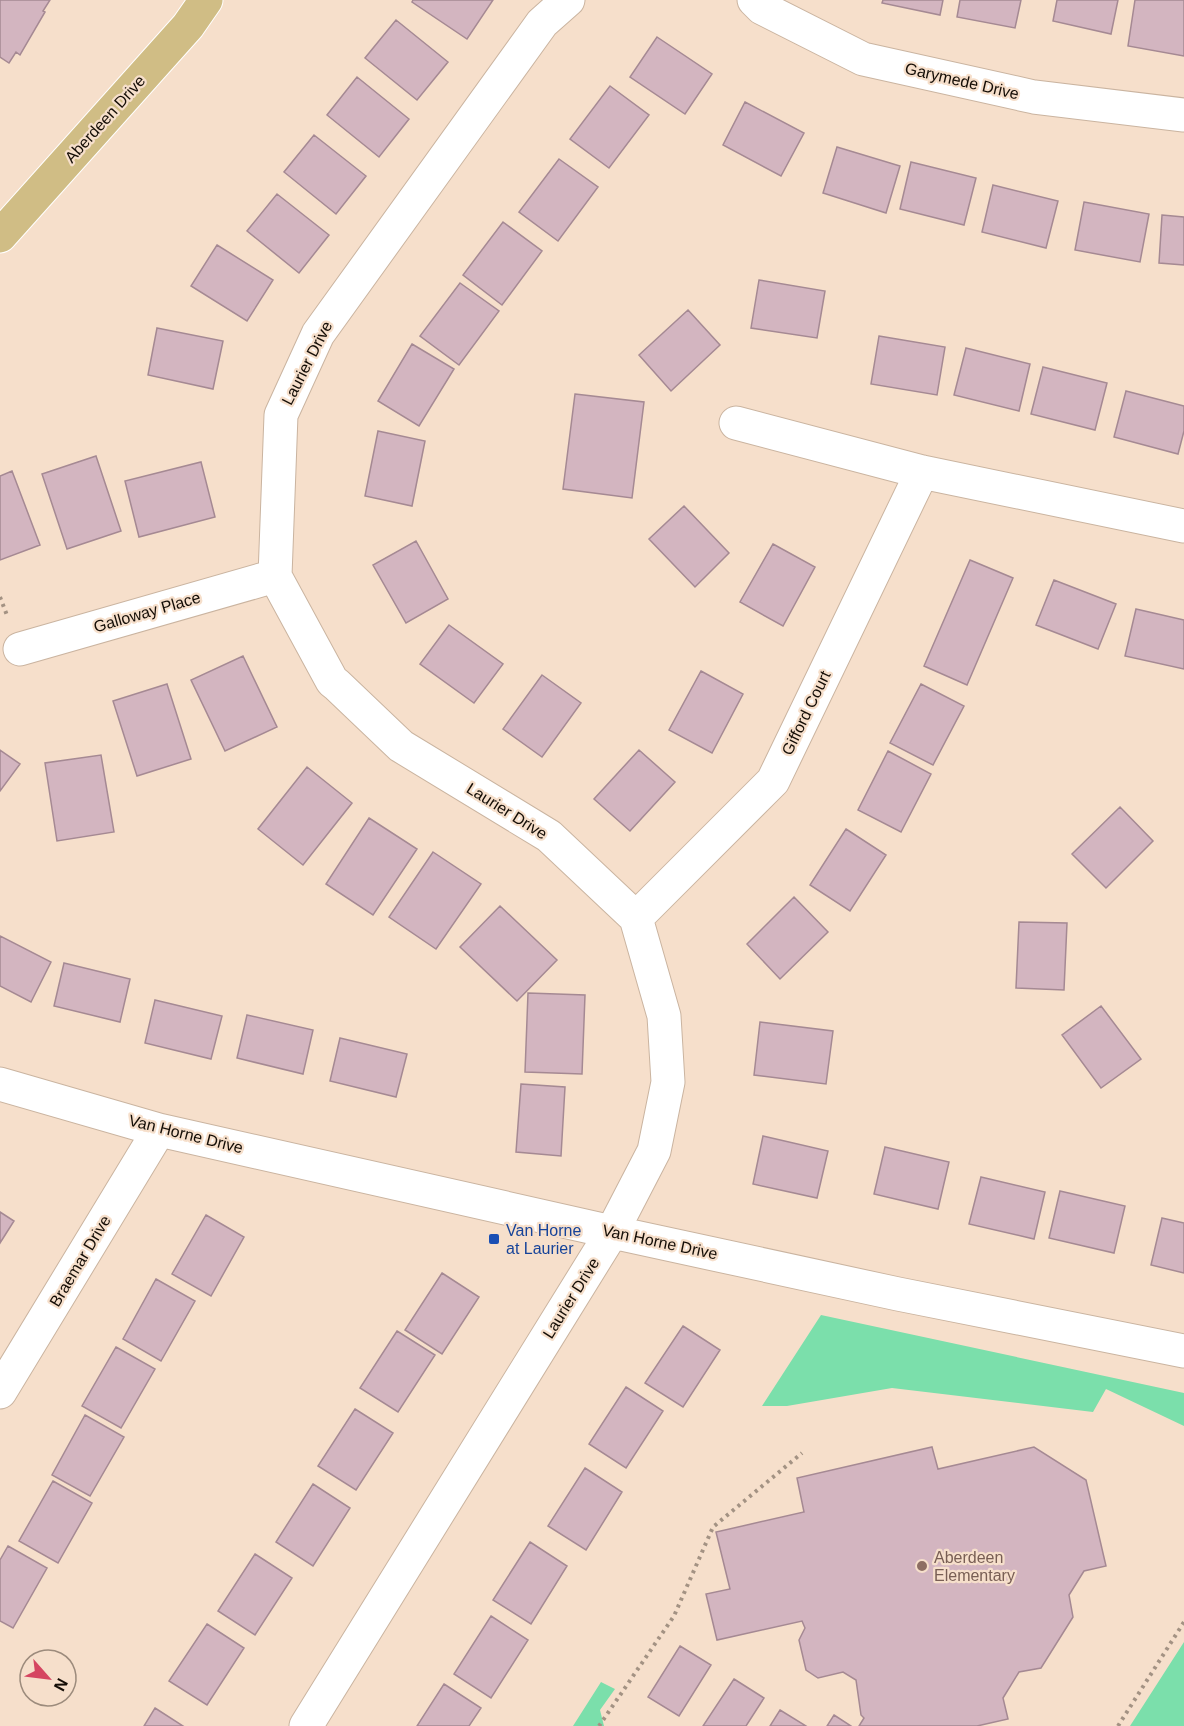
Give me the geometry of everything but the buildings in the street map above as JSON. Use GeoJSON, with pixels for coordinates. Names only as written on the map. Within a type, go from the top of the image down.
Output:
{"type":"FeatureCollection","features":[{"type":"Feature","properties":{"kind":"main road","name":"Aberdeen Drive"},"geometry":{"type":"LineString","coordinates":[[0,236],[188,26],[207,0]]}},
{"type":"Feature","properties":{"kind":"street","name":"Laurier Drive"},"geometry":{"type":"LineString","coordinates":[[306,1726],[612,1232],[654,1152],[668,1082],[664,1016],[636,918],[549,836],[401,746],[332,681],[275,576],[281,415],[318,334],[542,22],[568,0]]}},
{"type":"Feature","properties":{"kind":"street","name":"Garymede Drive"},"geometry":{"type":"LineString","coordinates":[[754,0],[762,8],[863,59],[1034,97],[1184,116]]}},
{"type":"Feature","properties":{"kind":"street"},"geometry":{"type":"LineString","coordinates":[[736,423],[922,472],[1184,526]]}},
{"type":"Feature","properties":{"kind":"street","name":"Gifford Court"},"geometry":{"type":"LineString","coordinates":[[636,918],[773,781],[922,472]]}},
{"type":"Feature","properties":{"kind":"street","name":"Galloway Place"},"geometry":{"type":"LineString","coordinates":[[20,649],[275,576]]}},
{"type":"Feature","properties":{"kind":"street","name":"Van Horne Drive"},"geometry":{"type":"LineString","coordinates":[[0,1084],[159,1130],[898,1294],[1184,1351]]}},
{"type":"Feature","properties":{"kind":"street","name":"Braemar Drive"},"geometry":{"type":"LineString","coordinates":[[4,1378],[159,1130]]}},
{"type":"Feature","properties":{"kind":"path"},"geometry":{"type":"LineString","coordinates":[[599,1726],[674,1616],[713,1527],[802,1453]]}},
{"type":"Feature","properties":{"kind":"path"},"geometry":{"type":"LineString","coordinates":[[1118,1726],[1184,1622]]}},
{"type":"Feature","properties":{"kind":"green space"},"geometry":{"type":"Polygon","coordinates":[[[821,1315],[1184,1393],[1184,1426],[1106,1389],[1093,1412],[892,1388],[787,1406],[762,1406],[821,1315]]]}},
{"type":"Feature","properties":{"kind":"green space"},"geometry":{"type":"Polygon","coordinates":[[[1184,1642],[1184,1726],[1130,1726],[1184,1642]]]}},
{"type":"Feature","properties":{"kind":"green space"},"geometry":{"type":"Polygon","coordinates":[[[601,1682],[615,1689],[600,1710],[604,1726],[573,1726],[601,1682]]]}},
{"type":"Feature","properties":{"kind":"place","name":"Van Horne at Laurier"},"geometry":{"type":"Point","coordinates":[494,1239]}},
{"type":"Feature","properties":{"kind":"place","name":"Aberdeen Elementary"},"geometry":{"type":"Point","coordinates":[922,1566]}}]}
